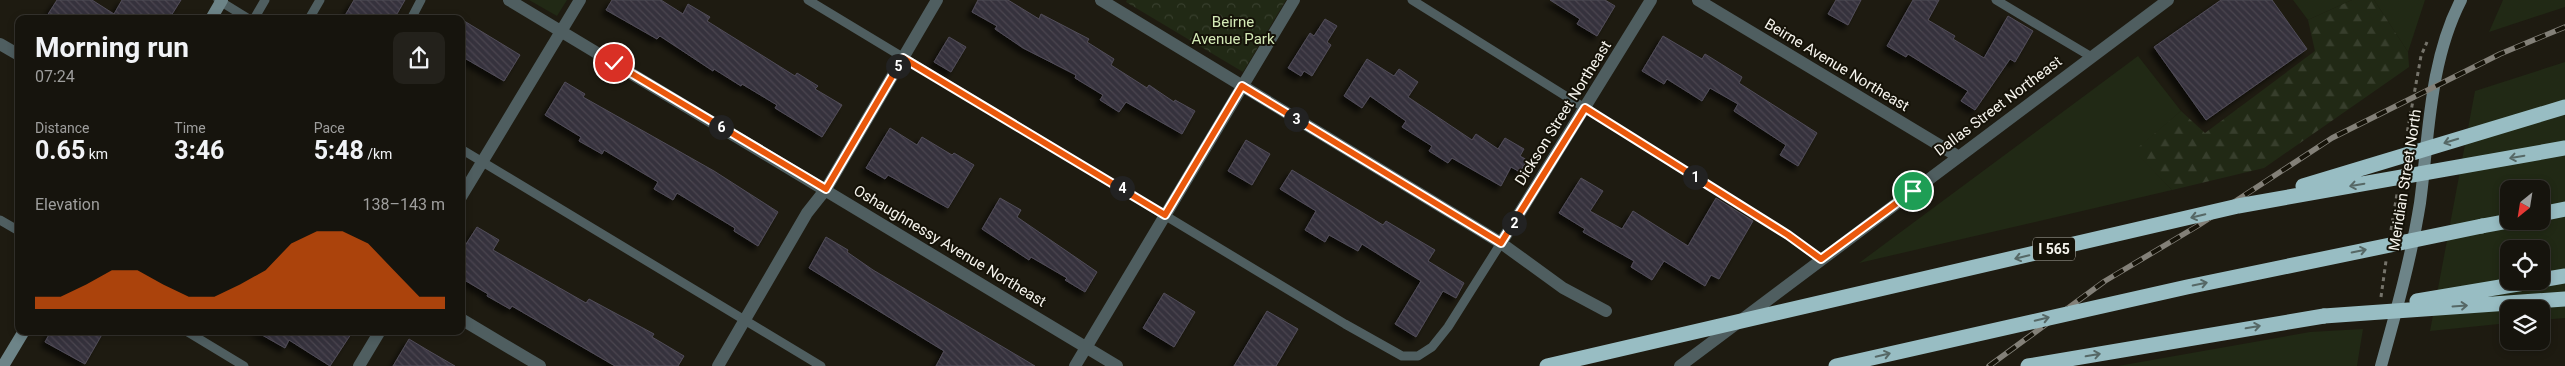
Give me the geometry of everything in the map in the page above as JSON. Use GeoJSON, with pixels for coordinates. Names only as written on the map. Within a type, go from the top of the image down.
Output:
{"type":"FeatureCollection","features":[{"type":"Feature","properties":{"kind":"highway"},"geometry":{"type":"LineString","coordinates":[[2238,206],[2565,107]]}},
{"type":"Feature","properties":{"kind":"highway","name":"I 565"},"geometry":{"type":"LineString","coordinates":[[1547,366],[2238,206],[2565,148]]}},
{"type":"Feature","properties":{"kind":"highway"},"geometry":{"type":"LineString","coordinates":[[2550,212],[2565,209]]}},
{"type":"Feature","properties":{"kind":"highway"},"geometry":{"type":"LineString","coordinates":[[1836,366],[2187,287],[2500,223]]}},
{"type":"Feature","properties":{"kind":"highway"},"geometry":{"type":"LineString","coordinates":[[2550,278],[2565,276]]}},
{"type":"Feature","properties":{"kind":"highway"},"geometry":{"type":"LineString","coordinates":[[2028,366],[2500,287]]}},
{"type":"Feature","properties":{"kind":"highway"},"geometry":{"type":"LineString","coordinates":[[2324,316],[2565,299]]}},
{"type":"Feature","properties":{"kind":"street","name":"Oshaughnessy Avenue Northeast"},"geometry":{"type":"LineString","coordinates":[[509,0],[826,189],[1117,366]]}},
{"type":"Feature","properties":{"kind":"street"},"geometry":{"type":"LineString","coordinates":[[465,190],[580,0]]}},
{"type":"Feature","properties":{"kind":"street"},"geometry":{"type":"LineString","coordinates":[[718,366],[807,213],[826,189],[937,0]]}},
{"type":"Feature","properties":{"kind":"street"},"geometry":{"type":"LineString","coordinates":[[1101,0],[1501,243],[1563,288],[1606,311]]}},
{"type":"Feature","properties":{"kind":"street"},"geometry":{"type":"LineString","coordinates":[[1075,366],[1294,0]]}},
{"type":"Feature","properties":{"kind":"street","name":"Dickson Street Northeast"},"geometry":{"type":"LineString","coordinates":[[1501,243],[1651,0]]}},
{"type":"Feature","properties":{"kind":"street","name":"Beirne Avenue Northeast"},"geometry":{"type":"LineString","coordinates":[[1698,0],[1959,157]]}},
{"type":"Feature","properties":{"kind":"street","name":"Dallas Street Northeast"},"geometry":{"type":"LineString","coordinates":[[1680,366],[1959,157],[2090,56],[2168,0]]}},
{"type":"Feature","properties":{"kind":"street","name":"Meridian Street North"},"geometry":{"type":"LineString","coordinates":[[2382,366],[2407,272],[2416,224],[2439,53],[2460,0]]}},
{"type":"Feature","properties":{"kind":"street"},"geometry":{"type":"LineString","coordinates":[[213,15],[221,1]]}},
{"type":"Feature","properties":{"kind":"street"},"geometry":{"type":"LineString","coordinates":[[0,44],[15,53]]}},
{"type":"Feature","properties":{"kind":"street"},"geometry":{"type":"LineString","coordinates":[[465,321],[540,366]]}},
{"type":"Feature","properties":{"kind":"street"},"geometry":{"type":"LineString","coordinates":[[3,366],[22,335]]}},
{"type":"Feature","properties":{"kind":"street"},"geometry":{"type":"LineString","coordinates":[[359,366],[378,335]]}},
{"type":"Feature","properties":{"kind":"lane"},"geometry":{"type":"LineString","coordinates":[[256,15],[265,0]]}},
{"type":"Feature","properties":{"kind":"lane"},"geometry":{"type":"LineString","coordinates":[[311,15],[320,0]]}},
{"type":"Feature","properties":{"kind":"lane"},"geometry":{"type":"LineString","coordinates":[[413,15],[422,0]]}},
{"type":"Feature","properties":{"kind":"lane"},"geometry":{"type":"LineString","coordinates":[[808,0],[1345,324],[1402,356],[1418,356],[1432,347],[1448,328],[1501,243]]}},
{"type":"Feature","properties":{"kind":"lane"},"geometry":{"type":"LineString","coordinates":[[1412,0],[1788,235],[1821,259]]}},
{"type":"Feature","properties":{"kind":"lane"},"geometry":{"type":"LineString","coordinates":[[1996,0],[2090,56]]}},
{"type":"Feature","properties":{"kind":"lane"},"geometry":{"type":"LineString","coordinates":[[221,1],[243,15]]}},
{"type":"Feature","properties":{"kind":"lane"},"geometry":{"type":"LineString","coordinates":[[465,151],[821,366]]}},
{"type":"Feature","properties":{"kind":"lane"},"geometry":{"type":"LineString","coordinates":[[0,220],[15,229]]}},
{"type":"Feature","properties":{"kind":"lane"},"geometry":{"type":"LineString","coordinates":[[193,335],[244,366]]}},
{"type":"Feature","properties":{"kind":"green space"},"geometry":{"type":"Polygon","coordinates":[[[529,0],[567,0],[557,16],[529,0]]]}},
{"type":"Feature","properties":{"kind":"green space","name":"Beirne Avenue Park"},"geometry":{"type":"Polygon","coordinates":[[[1127,0],[1286,0],[1243,72],[1126,2],[1127,0]]]}},
{"type":"Feature","properties":{"kind":"green space"},"geometry":{"type":"Polygon","coordinates":[[[2293,0],[2352,0],[2308,20],[2293,0]]]}},
{"type":"Feature","properties":{"kind":"green space"},"geometry":{"type":"Polygon","coordinates":[[[2352,0],[2374,0],[2408,52],[2409,67],[2264,168],[2172,190],[2134,151],[2181,111],[2205,133],[2315,51],[2308,20],[2352,0]]]}},
{"type":"Feature","properties":{"kind":"green space"},"geometry":{"type":"Polygon","coordinates":[[[2374,0],[2425,0],[2408,52],[2374,0]]]}},
{"type":"Feature","properties":{"kind":"green space"},"geometry":{"type":"Polygon","coordinates":[[[2503,0],[2565,0],[2565,7],[2489,32],[2503,0]]]}},
{"type":"Feature","properties":{"kind":"green space"},"geometry":{"type":"Polygon","coordinates":[[[2138,56],[2181,111],[2135,151],[2172,190],[1859,263],[2138,56]]]}},
{"type":"Feature","properties":{"kind":"green space"},"geometry":{"type":"Polygon","coordinates":[[[2565,62],[2565,318],[2550,319],[2550,300],[2500,300],[2500,324],[2430,331],[2475,91],[2565,62]]]}},
{"type":"Feature","properties":{"kind":"green space"},"geometry":{"type":"Polygon","coordinates":[[[2363,329],[2357,366],[2118,366],[2310,332],[2363,329]]]}},
{"type":"Feature","properties":{"kind":"building"},"geometry":{"type":"Polygon","coordinates":[[[57,0],[92,0],[114,14],[122,0],[181,0],[172,15],[48,15],[57,0]]]}},
{"type":"Feature","properties":{"kind":"building"},"geometry":{"type":"Polygon","coordinates":[[[354,0],[405,0],[396,15],[345,15],[354,0]]]}},
{"type":"Feature","properties":{"kind":"building"},"geometry":{"type":"Polygon","coordinates":[[[612,0],[661,0],[683,14],[688,4],[710,17],[707,21],[795,76],[797,73],[818,86],[815,89],[842,105],[822,137],[775,108],[777,105],[742,84],[741,86],[714,69],[713,71],[660,36],[657,39],[606,10],[612,0]]]}},
{"type":"Feature","properties":{"kind":"building"},"geometry":{"type":"Polygon","coordinates":[[[978,0],[1008,0],[1039,19],[1041,14],[1089,39],[1087,42],[1114,59],[1111,65],[1147,88],[1149,85],[1174,102],[1175,100],[1195,111],[1182,134],[1126,102],[1119,112],[1100,100],[1103,95],[1075,78],[1076,75],[1023,48],[995,29],[997,26],[972,12],[978,0]]]}},
{"type":"Feature","properties":{"kind":"building"},"geometry":{"type":"Polygon","coordinates":[[[1550,0],[1605,0],[1615,6],[1597,36],[1577,24],[1580,19],[1550,0]]]}},
{"type":"Feature","properties":{"kind":"building"},"geometry":{"type":"Polygon","coordinates":[[[1836,0],[1861,0],[1848,25],[1828,14],[1836,0]]]}},
{"type":"Feature","properties":{"kind":"building"},"geometry":{"type":"Polygon","coordinates":[[[1913,0],[1939,0],[1928,20],[1955,36],[1953,39],[1984,58],[2008,16],[2033,31],[2015,62],[2010,59],[1975,110],[1961,101],[1968,91],[1908,54],[1906,57],[1887,46],[1913,0]]]}},
{"type":"Feature","properties":{"kind":"building"},"geometry":{"type":"Polygon","coordinates":[[[2221,0],[2272,0],[2307,49],[2206,120],[2154,47],[2221,0]]]}},
{"type":"Feature","properties":{"kind":"building"},"geometry":{"type":"Polygon","coordinates":[[[1325,19],[1337,26],[1327,42],[1331,45],[1312,76],[1304,71],[1301,76],[1288,68],[1310,33],[1314,36],[1325,19]]]}},
{"type":"Feature","properties":{"kind":"building"},"geometry":{"type":"Polygon","coordinates":[[[465,21],[520,55],[504,81],[465,58],[465,21]]]}},
{"type":"Feature","properties":{"kind":"building"},"geometry":{"type":"Polygon","coordinates":[[[1663,36],[1702,59],[1705,54],[1742,77],[1739,83],[1817,133],[1798,166],[1780,155],[1786,145],[1734,111],[1738,104],[1710,88],[1702,101],[1667,79],[1664,84],[1642,71],[1663,36]]]}},
{"type":"Feature","properties":{"kind":"building"},"geometry":{"type":"Polygon","coordinates":[[[949,37],[966,47],[951,72],[934,62],[949,37]]]}},
{"type":"Feature","properties":{"kind":"building"},"geometry":{"type":"Polygon","coordinates":[[[1367,59],[1394,76],[1399,69],[1418,82],[1408,97],[1472,140],[1476,134],[1498,149],[1505,138],[1524,149],[1520,156],[1527,160],[1520,172],[1511,167],[1501,186],[1452,158],[1448,163],[1429,151],[1432,146],[1402,127],[1406,121],[1370,96],[1362,108],[1344,96],[1367,59]]]}},
{"type":"Feature","properties":{"kind":"building"},"geometry":{"type":"Polygon","coordinates":[[[565,82],[585,94],[583,97],[714,171],[778,212],[758,246],[734,231],[735,228],[677,193],[673,200],[654,189],[658,182],[604,150],[602,154],[579,141],[581,137],[545,115],[565,82]]]}},
{"type":"Feature","properties":{"kind":"building"},"geometry":{"type":"Polygon","coordinates":[[[890,128],[917,145],[922,137],[952,155],[954,153],[974,165],[948,208],[888,175],[885,179],[866,168],[890,128]]]}},
{"type":"Feature","properties":{"kind":"building"},"geometry":{"type":"Polygon","coordinates":[[[1246,140],[1270,154],[1252,185],[1228,171],[1246,140]]]}},
{"type":"Feature","properties":{"kind":"building"},"geometry":{"type":"Polygon","coordinates":[[[1292,170],[1383,225],[1386,221],[1435,250],[1428,261],[1464,283],[1456,298],[1443,291],[1416,337],[1395,324],[1421,281],[1362,244],[1358,251],[1329,235],[1325,242],[1305,230],[1316,211],[1280,189],[1292,170]]]}},
{"type":"Feature","properties":{"kind":"building"},"geometry":{"type":"Polygon","coordinates":[[[1581,178],[1603,191],[1590,211],[1622,229],[1633,211],[1688,246],[1716,198],[1753,221],[1719,279],[1711,275],[1705,286],[1664,261],[1652,280],[1631,267],[1634,261],[1583,232],[1585,229],[1559,213],[1581,178]]]}},
{"type":"Feature","properties":{"kind":"building"},"geometry":{"type":"Polygon","coordinates":[[[1000,198],[1021,210],[1017,217],[1097,272],[1085,292],[1065,280],[1067,278],[1031,257],[1029,260],[982,229],[1000,198]]]}},
{"type":"Feature","properties":{"kind":"building"},"geometry":{"type":"Polygon","coordinates":[[[477,227],[499,240],[493,250],[586,303],[589,299],[654,334],[652,337],[684,356],[678,366],[615,366],[512,306],[510,309],[487,296],[488,294],[465,280],[465,246],[477,227]]]}},
{"type":"Feature","properties":{"kind":"building"},"geometry":{"type":"Polygon","coordinates":[[[826,237],[848,250],[847,252],[873,270],[1035,366],[936,366],[944,351],[809,268],[826,237]]]}},
{"type":"Feature","properties":{"kind":"building"},"geometry":{"type":"Polygon","coordinates":[[[1164,293],[1195,312],[1174,347],[1143,328],[1164,293]]]}},
{"type":"Feature","properties":{"kind":"building"},"geometry":{"type":"Polygon","coordinates":[[[1267,311],[1298,329],[1276,366],[1234,366],[1267,311]]]}},
{"type":"Feature","properties":{"kind":"building"},"geometry":{"type":"Polygon","coordinates":[[[49,335],[102,335],[85,364],[45,342],[49,335]]]}},
{"type":"Feature","properties":{"kind":"building"},"geometry":{"type":"Polygon","coordinates":[[[262,335],[350,335],[330,366],[289,340],[285,348],[262,335]]]}},
{"type":"Feature","properties":{"kind":"building"},"geometry":{"type":"Polygon","coordinates":[[[409,339],[429,351],[455,366],[393,366],[409,339]]]}},
{"type":"Feature","properties":{"kind":"railway"},"geometry":{"type":"LineString","coordinates":[[1989,366],[2105,281],[2199,225],[2332,138],[2500,54],[2565,27]]}},
{"type":"Feature","properties":{"kind":"route"},"geometry":{"type":"LineString","coordinates":[[614,63],[826,189],[903,58],[1165,215],[1242,86],[1501,243],[1585,108],[1788,235],[1821,259],[1913,191]]}}]}
